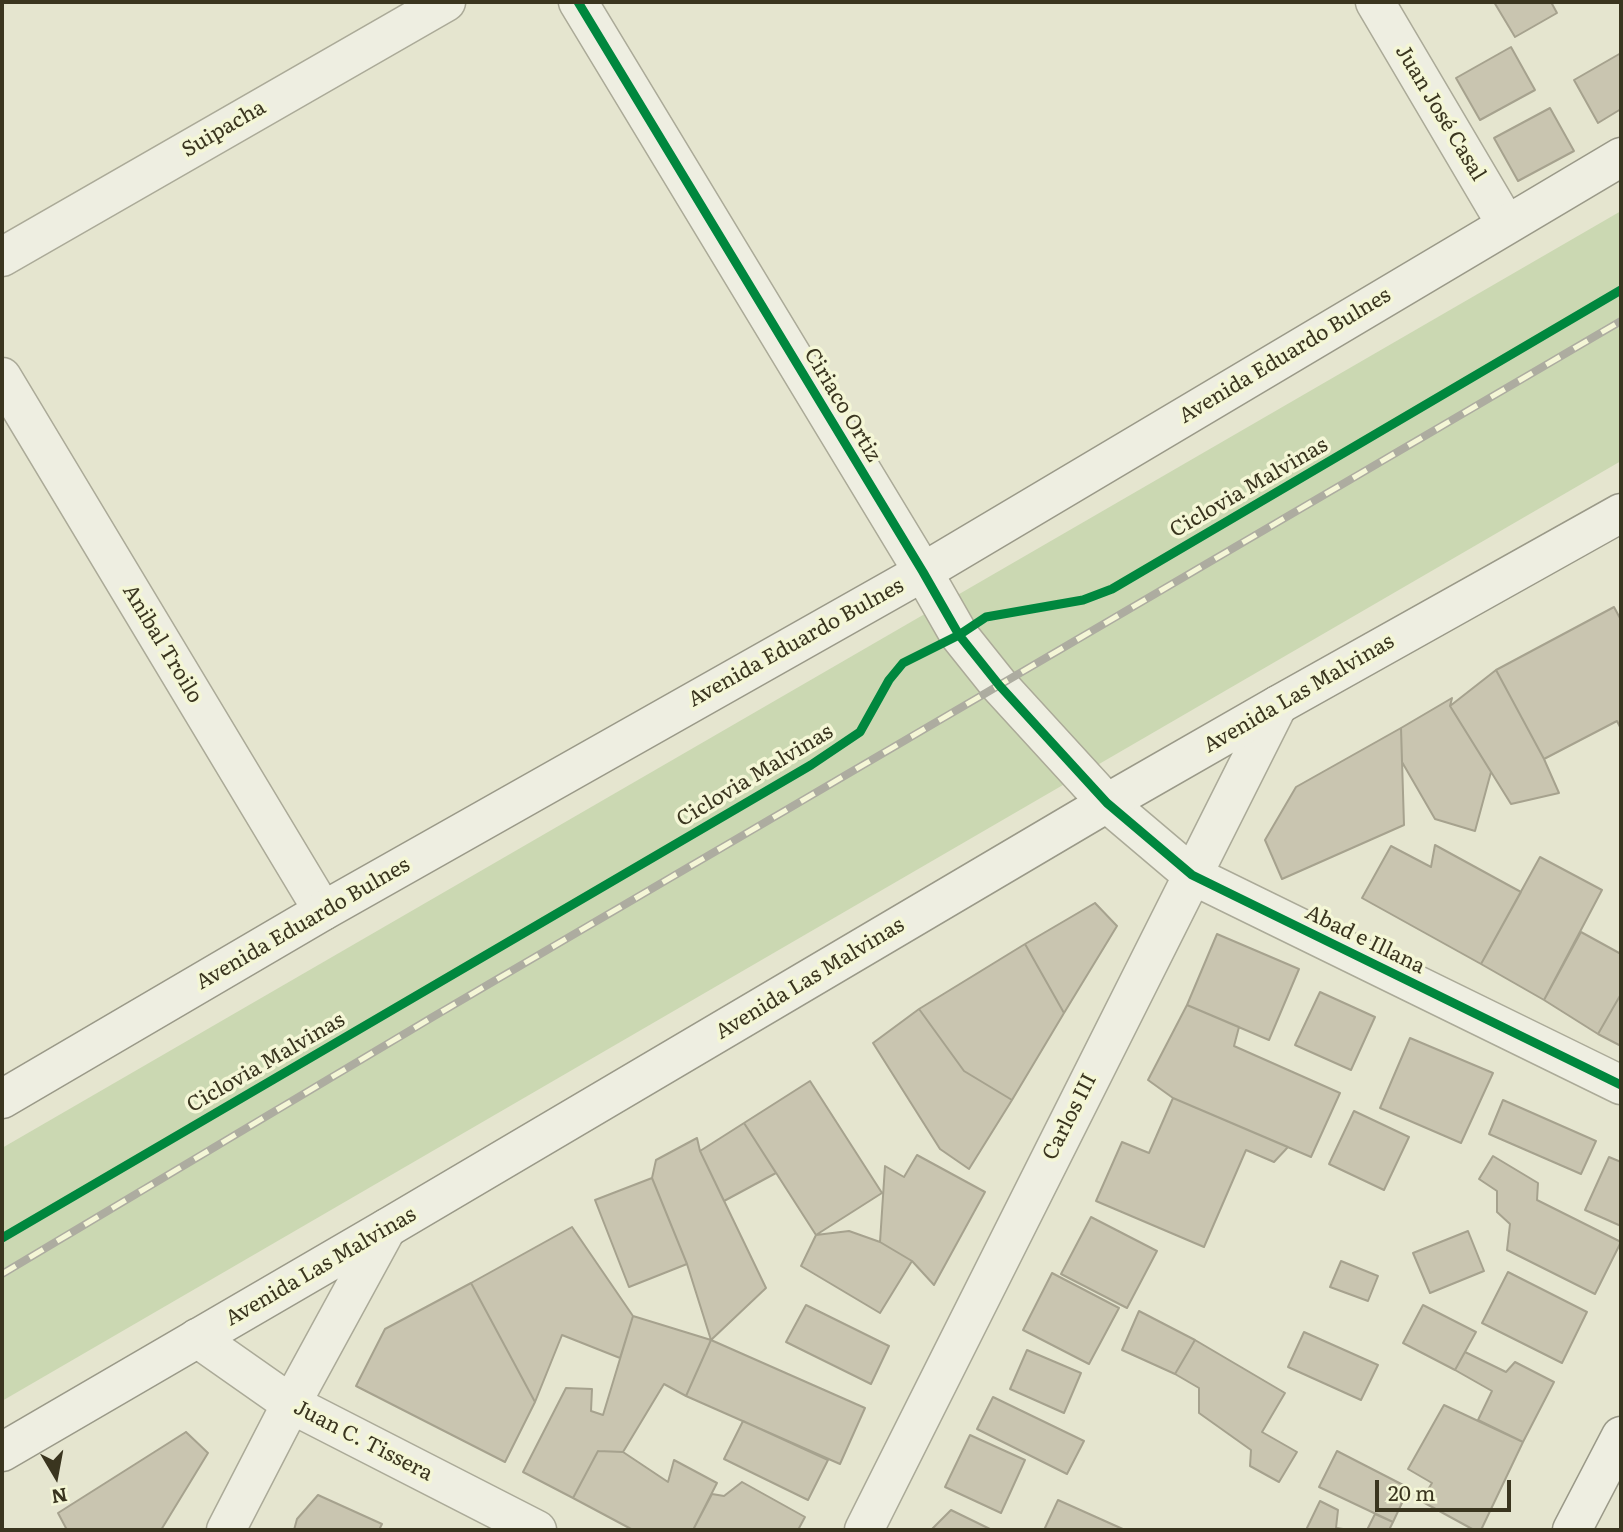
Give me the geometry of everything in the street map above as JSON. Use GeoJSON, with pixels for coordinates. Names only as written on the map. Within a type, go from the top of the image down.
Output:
{"type":"FeatureCollection","features":[{"type":"Feature","properties":{"kind":"street","name":"Suipacha"},"geometry":{"type":"LineString","coordinates":[[2,257],[446,2]]}},
{"type":"Feature","properties":{"kind":"street","name":"Ciriaco Ortiz"},"geometry":{"type":"LineString","coordinates":[[578,2],[959,635],[999,685],[1107,803]]}},
{"type":"Feature","properties":{"kind":"street","name":"Juan José Casal"},"geometry":{"type":"LineString","coordinates":[[1375,2],[1506,224]]}},
{"type":"Feature","properties":{"kind":"street","name":"Avenida Eduardo Bulnes"},"geometry":{"type":"LineString","coordinates":[[2,1099],[323,911],[923,572],[1621,157]]}},
{"type":"Feature","properties":{"kind":"street","name":"Anibal Troilo"},"geometry":{"type":"LineString","coordinates":[[2,377],[323,911]]}},
{"type":"Feature","properties":{"kind":"street","name":"Avenida Las Malvinas"},"geometry":{"type":"LineString","coordinates":[[2,1452],[1107,803],[1621,513]]}},
{"type":"Feature","properties":{"kind":"street","name":"Carlos III"},"geometry":{"type":"LineString","coordinates":[[864,1530],[1278,705]]}},
{"type":"Feature","properties":{"kind":"street","name":"Abad e Illana"},"geometry":{"type":"LineString","coordinates":[[1107,803],[1192,875],[1621,1085]]}},
{"type":"Feature","properties":{"kind":"street"},"geometry":{"type":"LineString","coordinates":[[226,1530],[387,1228]]}},
{"type":"Feature","properties":{"kind":"street","name":"Juan C. Tissera"},"geometry":{"type":"LineString","coordinates":[[197,1338],[291,1404],[537,1530]]}},
{"type":"Feature","properties":{"kind":"street"},"geometry":{"type":"LineString","coordinates":[[1572,1530],[1621,1436]]}},
{"type":"Feature","properties":{"kind":"green space"},"geometry":{"type":"Polygon","coordinates":[[[1621,211],[1621,461],[2,1401],[2,1148],[1621,211]]]}},
{"type":"Feature","properties":{"kind":"building"},"geometry":{"type":"Polygon","coordinates":[[[1494,2],[1551,2],[1557,13],[1515,37],[1494,2]]]}},
{"type":"Feature","properties":{"kind":"building"},"geometry":{"type":"Polygon","coordinates":[[[1511,47],[1535,90],[1480,120],[1456,78],[1511,47]]]}},
{"type":"Feature","properties":{"kind":"building"},"geometry":{"type":"Polygon","coordinates":[[[1621,53],[1621,109],[1598,123],[1574,80],[1621,53]]]}},
{"type":"Feature","properties":{"kind":"building"},"geometry":{"type":"Polygon","coordinates":[[[1550,108],[1574,151],[1518,181],[1494,138],[1550,108]]]}},
{"type":"Feature","properties":{"kind":"building"},"geometry":{"type":"Polygon","coordinates":[[[1614,607],[1621,620],[1621,729],[1617,721],[1544,759],[1496,670],[1614,607]]]}},
{"type":"Feature","properties":{"kind":"building"},"geometry":{"type":"Polygon","coordinates":[[[1496,670],[1544,759],[1559,793],[1511,804],[1450,706],[1496,670]]]}},
{"type":"Feature","properties":{"kind":"building"},"geometry":{"type":"Polygon","coordinates":[[[1452,698],[1450,706],[1491,772],[1475,831],[1435,819],[1402,762],[1401,728],[1452,698]]]}},
{"type":"Feature","properties":{"kind":"building"},"geometry":{"type":"Polygon","coordinates":[[[1401,728],[1404,825],[1282,879],[1265,840],[1296,787],[1401,728]]]}},
{"type":"Feature","properties":{"kind":"building"},"geometry":{"type":"Polygon","coordinates":[[[1435,845],[1521,892],[1481,964],[1362,898],[1391,846],[1431,867],[1435,845]]]}},
{"type":"Feature","properties":{"kind":"building"},"geometry":{"type":"Polygon","coordinates":[[[1540,857],[1602,890],[1544,1000],[1481,964],[1540,857]]]}},
{"type":"Feature","properties":{"kind":"building"},"geometry":{"type":"Polygon","coordinates":[[[1095,903],[1117,926],[1064,1013],[1025,944],[1095,903]]]}},
{"type":"Feature","properties":{"kind":"building"},"geometry":{"type":"Polygon","coordinates":[[[1581,932],[1621,954],[1621,994],[1598,1034],[1544,1000],[1581,932]]]}},
{"type":"Feature","properties":{"kind":"building"},"geometry":{"type":"Polygon","coordinates":[[[1217,934],[1299,969],[1269,1040],[1187,1005],[1217,934]]]}},
{"type":"Feature","properties":{"kind":"building"},"geometry":{"type":"Polygon","coordinates":[[[1025,944],[1064,1013],[1012,1100],[964,1071],[919,1009],[1025,944]]]}},
{"type":"Feature","properties":{"kind":"building"},"geometry":{"type":"Polygon","coordinates":[[[1320,992],[1375,1017],[1351,1070],[1295,1045],[1320,992]]]}},
{"type":"Feature","properties":{"kind":"building"},"geometry":{"type":"Polygon","coordinates":[[[1621,994],[1621,1046],[1598,1034],[1621,994]]]}},
{"type":"Feature","properties":{"kind":"building"},"geometry":{"type":"Polygon","coordinates":[[[1187,1005],[1239,1027],[1234,1046],[1340,1093],[1311,1157],[1173,1098],[1148,1080],[1187,1005]]]}},
{"type":"Feature","properties":{"kind":"building"},"geometry":{"type":"Polygon","coordinates":[[[919,1009],[964,1071],[1012,1100],[969,1169],[940,1149],[873,1043],[919,1009]]]}},
{"type":"Feature","properties":{"kind":"building"},"geometry":{"type":"Polygon","coordinates":[[[1410,1038],[1493,1073],[1461,1143],[1380,1108],[1410,1038]]]}},
{"type":"Feature","properties":{"kind":"building"},"geometry":{"type":"Polygon","coordinates":[[[810,1081],[882,1193],[816,1235],[744,1123],[810,1081]]]}},
{"type":"Feature","properties":{"kind":"building"},"geometry":{"type":"Polygon","coordinates":[[[1173,1098],[1288,1147],[1274,1162],[1246,1150],[1204,1247],[1096,1201],[1122,1142],[1149,1153],[1173,1098]]]}},
{"type":"Feature","properties":{"kind":"building"},"geometry":{"type":"Polygon","coordinates":[[[1503,1100],[1596,1141],[1581,1174],[1489,1134],[1503,1100]]]}},
{"type":"Feature","properties":{"kind":"building"},"geometry":{"type":"Polygon","coordinates":[[[1354,1111],[1409,1137],[1384,1190],[1329,1164],[1354,1111]]]}},
{"type":"Feature","properties":{"kind":"building"},"geometry":{"type":"Polygon","coordinates":[[[744,1123],[776,1173],[724,1201],[700,1151],[744,1123]]]}},
{"type":"Feature","properties":{"kind":"building"},"geometry":{"type":"Polygon","coordinates":[[[697,1138],[700,1151],[766,1288],[711,1340],[687,1264],[652,1178],[656,1160],[697,1138]]]}},
{"type":"Feature","properties":{"kind":"building"},"geometry":{"type":"Polygon","coordinates":[[[917,1155],[985,1192],[934,1285],[912,1261],[880,1242],[885,1166],[904,1177],[917,1155]]]}},
{"type":"Feature","properties":{"kind":"building"},"geometry":{"type":"Polygon","coordinates":[[[1493,1156],[1538,1183],[1537,1200],[1621,1242],[1595,1294],[1507,1250],[1510,1224],[1497,1212],[1497,1191],[1479,1179],[1493,1156]]]}},
{"type":"Feature","properties":{"kind":"building"},"geometry":{"type":"Polygon","coordinates":[[[1609,1157],[1621,1162],[1621,1226],[1585,1210],[1609,1157]]]}},
{"type":"Feature","properties":{"kind":"building"},"geometry":{"type":"Polygon","coordinates":[[[652,1178],[687,1264],[629,1287],[595,1200],[652,1178]]]}},
{"type":"Feature","properties":{"kind":"building"},"geometry":{"type":"Polygon","coordinates":[[[1091,1217],[1157,1251],[1127,1308],[1061,1274],[1091,1217]]]}},
{"type":"Feature","properties":{"kind":"building"},"geometry":{"type":"Polygon","coordinates":[[[572,1227],[633,1316],[620,1358],[562,1335],[535,1402],[471,1283],[572,1227]]]}},
{"type":"Feature","properties":{"kind":"building"},"geometry":{"type":"Polygon","coordinates":[[[849,1231],[880,1242],[912,1261],[880,1313],[801,1266],[816,1235],[849,1231]]]}},
{"type":"Feature","properties":{"kind":"building"},"geometry":{"type":"Polygon","coordinates":[[[1468,1231],[1484,1271],[1430,1293],[1413,1253],[1468,1231]]]}},
{"type":"Feature","properties":{"kind":"building"},"geometry":{"type":"Polygon","coordinates":[[[1341,1261],[1378,1276],[1368,1301],[1330,1287],[1341,1261]]]}},
{"type":"Feature","properties":{"kind":"building"},"geometry":{"type":"Polygon","coordinates":[[[1508,1272],[1587,1312],[1562,1363],[1482,1323],[1508,1272]]]}},
{"type":"Feature","properties":{"kind":"building"},"geometry":{"type":"Polygon","coordinates":[[[1052,1273],[1119,1308],[1089,1364],[1023,1330],[1052,1273]]]}},
{"type":"Feature","properties":{"kind":"building"},"geometry":{"type":"Polygon","coordinates":[[[471,1283],[535,1402],[505,1462],[356,1386],[385,1329],[471,1283]]]}},
{"type":"Feature","properties":{"kind":"building"},"geometry":{"type":"Polygon","coordinates":[[[806,1305],[889,1346],[871,1384],[786,1342],[806,1305]]]}},
{"type":"Feature","properties":{"kind":"building"},"geometry":{"type":"Polygon","coordinates":[[[1423,1305],[1476,1332],[1455,1370],[1403,1343],[1423,1305]]]}},
{"type":"Feature","properties":{"kind":"building"},"geometry":{"type":"Polygon","coordinates":[[[1139,1311],[1195,1340],[1175,1374],[1122,1350],[1139,1311]]]}},
{"type":"Feature","properties":{"kind":"building"},"geometry":{"type":"Polygon","coordinates":[[[633,1316],[711,1340],[686,1396],[664,1384],[623,1452],[598,1451],[573,1498],[523,1472],[566,1388],[592,1389],[591,1411],[603,1415],[633,1316]]]}},
{"type":"Feature","properties":{"kind":"building"},"geometry":{"type":"Polygon","coordinates":[[[1304,1332],[1378,1365],[1361,1400],[1288,1367],[1304,1332]]]}},
{"type":"Feature","properties":{"kind":"building"},"geometry":{"type":"Polygon","coordinates":[[[711,1340],[865,1408],[840,1464],[686,1396],[711,1340]]]}},
{"type":"Feature","properties":{"kind":"building"},"geometry":{"type":"Polygon","coordinates":[[[1195,1340],[1285,1393],[1262,1432],[1297,1452],[1279,1482],[1250,1466],[1251,1450],[1199,1413],[1199,1388],[1175,1374],[1195,1340]]]}},
{"type":"Feature","properties":{"kind":"building"},"geometry":{"type":"Polygon","coordinates":[[[1027,1350],[1081,1373],[1064,1413],[1010,1389],[1027,1350]]]}},
{"type":"Feature","properties":{"kind":"building"},"geometry":{"type":"Polygon","coordinates":[[[1465,1352],[1506,1372],[1515,1362],[1554,1382],[1523,1442],[1478,1420],[1492,1391],[1455,1370],[1465,1352]]]}},
{"type":"Feature","properties":{"kind":"building"},"geometry":{"type":"Polygon","coordinates":[[[993,1397],[1084,1441],[1067,1474],[977,1429],[993,1397]]]}},
{"type":"Feature","properties":{"kind":"building"},"geometry":{"type":"Polygon","coordinates":[[[1444,1405],[1523,1442],[1481,1530],[1474,1530],[1421,1501],[1432,1483],[1408,1469],[1444,1405]]]}},
{"type":"Feature","properties":{"kind":"building"},"geometry":{"type":"Polygon","coordinates":[[[743,1421],[828,1460],[808,1500],[724,1459],[743,1421]]]}},
{"type":"Feature","properties":{"kind":"building"},"geometry":{"type":"Polygon","coordinates":[[[186,1432],[208,1453],[161,1530],[67,1530],[58,1513],[186,1432]]]}},
{"type":"Feature","properties":{"kind":"building"},"geometry":{"type":"Polygon","coordinates":[[[970,1435],[1025,1460],[1001,1513],[945,1487],[970,1435]]]}},
{"type":"Feature","properties":{"kind":"building"},"geometry":{"type":"Polygon","coordinates":[[[598,1451],[623,1452],[668,1482],[674,1460],[717,1483],[693,1530],[633,1530],[573,1498],[598,1451]]]}},
{"type":"Feature","properties":{"kind":"building"},"geometry":{"type":"Polygon","coordinates":[[[1337,1451],[1409,1488],[1393,1522],[1319,1487],[1337,1451]]]}},
{"type":"Feature","properties":{"kind":"building"},"geometry":{"type":"Polygon","coordinates":[[[742,1482],[805,1517],[798,1530],[693,1530],[712,1494],[724,1496],[742,1482]]]}},
{"type":"Feature","properties":{"kind":"building"},"geometry":{"type":"Polygon","coordinates":[[[318,1495],[382,1524],[379,1530],[294,1530],[297,1519],[318,1495]]]}},
{"type":"Feature","properties":{"kind":"building"},"geometry":{"type":"Polygon","coordinates":[[[1058,1500],[1125,1530],[1044,1530],[1058,1500]]]}},
{"type":"Feature","properties":{"kind":"building"},"geometry":{"type":"Polygon","coordinates":[[[1320,1501],[1338,1510],[1336,1528],[1350,1530],[1306,1530],[1320,1501]]]}},
{"type":"Feature","properties":{"kind":"building"},"geometry":{"type":"Polygon","coordinates":[[[951,1510],[992,1530],[931,1530],[951,1510]]]}},
{"type":"Feature","properties":{"kind":"building"},"geometry":{"type":"Polygon","coordinates":[[[1375,1514],[1393,1522],[1389,1530],[1367,1530],[1375,1514]]]}},
{"type":"Feature","properties":{"kind":"railway"},"geometry":{"type":"LineString","coordinates":[[2,1274],[431,1018],[1621,321]]}},
{"type":"Feature","properties":{"kind":"cycle path"},"geometry":{"type":"LineString","coordinates":[[578,2],[959,635],[999,685],[1107,803],[1192,875],[1621,1085]]}},
{"type":"Feature","properties":{"kind":"cycle path","name":"Ciclovia Malvinas"},"geometry":{"type":"LineString","coordinates":[[2,1238],[811,765],[860,732],[889,680],[903,663],[959,635],[986,617],[1083,600],[1112,589],[1621,290]]}}]}
